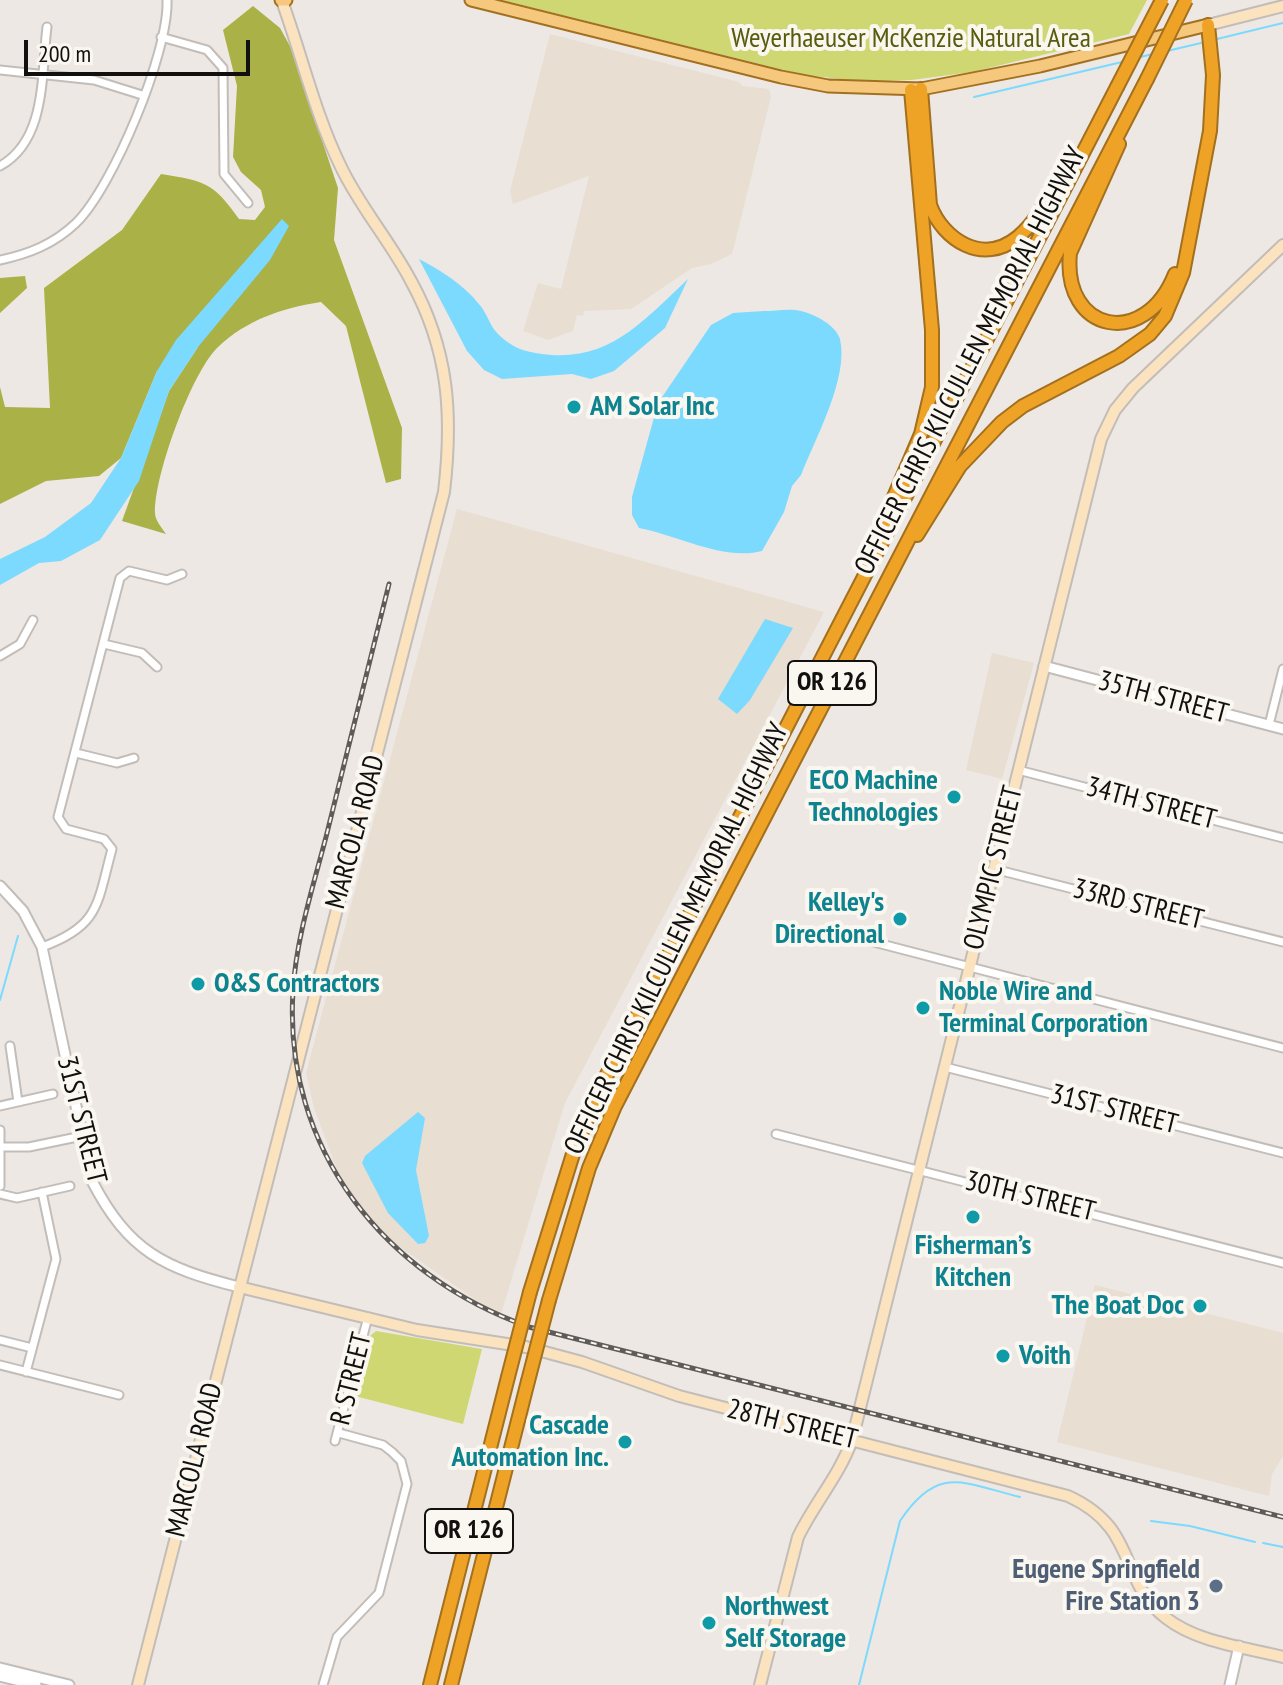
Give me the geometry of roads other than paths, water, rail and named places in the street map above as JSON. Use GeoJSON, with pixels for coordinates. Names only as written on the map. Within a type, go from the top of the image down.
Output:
{"type":"FeatureCollection","features":[{"type":"Feature","properties":{"kind":"highway","name":"OFFICER CHRIS KILCULLEN MEMORIAL HIGHWAY"},"geometry":{"type":"LineString","coordinates":[[430,1685],[530,1292],[573,1154],[598,1092],[1162,0]]}},
{"type":"Feature","properties":{"kind":"highway","name":"OFFICER CHRIS KILCULLEN MEMORIAL HIGHWAY"},"geometry":{"type":"LineString","coordinates":[[451,1685],[549,1300],[589,1168],[615,1106],[1186,0]]}},
{"type":"Feature","properties":{"kind":"highway"},"geometry":{"type":"LineString","coordinates":[[873,603],[960,466],[984,439],[1023,406],[1119,356],[1150,334],[1177,292],[1213,103],[1208,25]]}},
{"type":"Feature","properties":{"kind":"highway"},"geometry":{"type":"LineString","coordinates":[[916,89],[930,205],[945,233],[975,249],[989,249],[1016,239],[1094,129]]}},
{"type":"Feature","properties":{"kind":"highway"},"geometry":{"type":"LineString","coordinates":[[842,620],[921,434],[932,387],[932,330],[916,89]]}},
{"type":"Feature","properties":{"kind":"highway"},"geometry":{"type":"LineString","coordinates":[[1135,103],[1070,253],[1068,271],[1074,291],[1085,310],[1095,317],[1111,322],[1144,317],[1163,301],[1186,249]]}},
{"type":"Feature","properties":{"kind":"main road","name":"MARCOLA ROAD"},"geometry":{"type":"LineString","coordinates":[[138,1685],[444,492],[451,436],[440,354],[428,315],[410,279],[341,167],[283,0]]}},
{"type":"Feature","properties":{"kind":"main road"},"geometry":{"type":"LineString","coordinates":[[471,0],[781,77],[828,86],[916,89],[1040,66],[1283,6]]}},
{"type":"Feature","properties":{"kind":"main road","name":"OLYMPIC STREET"},"geometry":{"type":"LineString","coordinates":[[760,1685],[798,1537],[809,1514],[832,1485],[852,1440],[1097,455],[1115,410],[1133,388],[1283,245]]}},
{"type":"Feature","properties":{"kind":"main road","name":"28TH STREET"},"geometry":{"type":"LineString","coordinates":[[239,1287],[428,1332],[509,1343],[582,1362],[679,1396],[1049,1490],[1083,1503],[1117,1534],[1145,1597],[1165,1617],[1194,1634],[1283,1657]]}},
{"type":"Feature","properties":{"kind":"street"},"geometry":{"type":"LineString","coordinates":[[0,260],[40,248],[77,222],[105,185],[142,95],[161,37],[167,0]]}},
{"type":"Feature","properties":{"kind":"street"},"geometry":{"type":"LineString","coordinates":[[0,166],[19,153],[31,133],[37,114],[47,27]]}},
{"type":"Feature","properties":{"kind":"street"},"geometry":{"type":"LineString","coordinates":[[161,37],[207,50],[223,68],[224,174],[248,203]]}},
{"type":"Feature","properties":{"kind":"street"},"geometry":{"type":"LineString","coordinates":[[0,70],[94,80],[142,95]]}},
{"type":"Feature","properties":{"kind":"street"},"geometry":{"type":"LineString","coordinates":[[42,947],[72,937],[86,924],[103,882],[111,845],[104,839],[66,829],[58,822],[123,573],[134,571],[167,580],[182,574]]}},
{"type":"Feature","properties":{"kind":"street"},"geometry":{"type":"LineString","coordinates":[[0,656],[20,644],[33,620]]}},
{"type":"Feature","properties":{"kind":"street"},"geometry":{"type":"LineString","coordinates":[[104,644],[142,653],[157,667]]}},
{"type":"Feature","properties":{"kind":"street","name":"35TH STREET"},"geometry":{"type":"LineString","coordinates":[[1044,666],[1283,729]]}},
{"type":"Feature","properties":{"kind":"street"},"geometry":{"type":"LineString","coordinates":[[1269,725],[1283,669]]}},
{"type":"Feature","properties":{"kind":"street"},"geometry":{"type":"LineString","coordinates":[[76,753],[117,763],[134,758]]}},
{"type":"Feature","properties":{"kind":"street","name":"34TH STREET"},"geometry":{"type":"LineString","coordinates":[[1018,770],[1283,838]]}},
{"type":"Feature","properties":{"kind":"street","name":"33RD STREET"},"geometry":{"type":"LineString","coordinates":[[994,869],[1283,942]]}},
{"type":"Feature","properties":{"kind":"street","name":"31ST STREET"},"geometry":{"type":"LineString","coordinates":[[0,886],[23,911],[42,947],[92,1181],[110,1216],[132,1240],[177,1269],[239,1287]]}},
{"type":"Feature","properties":{"kind":"street"},"geometry":{"type":"LineString","coordinates":[[831,931],[1283,1048]]}},
{"type":"Feature","properties":{"kind":"street"},"geometry":{"type":"LineString","coordinates":[[10,1046],[18,1102]]}},
{"type":"Feature","properties":{"kind":"street","name":"31ST STREET"},"geometry":{"type":"LineString","coordinates":[[945,1067],[1283,1153]]}},
{"type":"Feature","properties":{"kind":"street"},"geometry":{"type":"LineString","coordinates":[[0,1106],[53,1094]]}},
{"type":"Feature","properties":{"kind":"street"},"geometry":{"type":"LineString","coordinates":[[0,1130],[0,1186]]}},
{"type":"Feature","properties":{"kind":"street","name":"30TH STREET"},"geometry":{"type":"LineString","coordinates":[[776,1134],[1283,1263]]}},
{"type":"Feature","properties":{"kind":"street"},"geometry":{"type":"LineString","coordinates":[[1,1148],[82,1136]]}},
{"type":"Feature","properties":{"kind":"street"},"geometry":{"type":"LineString","coordinates":[[0,1194],[17,1198],[70,1186]]}},
{"type":"Feature","properties":{"kind":"street"},"geometry":{"type":"LineString","coordinates":[[26,1372],[56,1259],[42,1192]]}},
{"type":"Feature","properties":{"kind":"street","name":"R STREET"},"geometry":{"type":"LineString","coordinates":[[323,1685],[337,1637],[379,1593],[407,1484],[401,1461],[383,1445],[337,1437],[368,1317]]}},
{"type":"Feature","properties":{"kind":"street"},"geometry":{"type":"LineString","coordinates":[[0,1340],[32,1348]]}},
{"type":"Feature","properties":{"kind":"street"},"geometry":{"type":"LineString","coordinates":[[0,1365],[119,1395]]}},
{"type":"Feature","properties":{"kind":"street"},"geometry":{"type":"LineString","coordinates":[[1230,1685],[1239,1646]]}},
{"type":"Feature","properties":{"kind":"street"},"geometry":{"type":"LineString","coordinates":[[0,1668],[69,1685]]}},
{"type":"Feature","properties":{"kind":"street"},"geometry":{"type":"LineString","coordinates":[[0,1676],[36,1685]]}},
{"type":"Feature","properties":{"kind":"water"},"geometry":{"type":"Polygon","coordinates":[[[282,219],[289,226],[270,260],[198,347],[169,391],[139,481],[100,540],[61,561],[39,563],[0,585],[0,559],[45,537],[91,503],[121,458],[157,371],[176,340],[282,219]]]}},
{"type":"Feature","properties":{"kind":"water"},"geometry":{"type":"Polygon","coordinates":[[[419,259],[465,290],[508,342],[542,354],[566,355],[606,345],[640,324],[688,279],[665,328],[614,371],[591,379],[572,374],[502,379],[484,370],[467,351],[419,259]]]}},
{"type":"Feature","properties":{"kind":"water"},"geometry":{"type":"Polygon","coordinates":[[[787,310],[818,317],[838,334],[840,372],[801,475],[792,486],[784,512],[762,551],[732,553],[639,528],[632,515],[632,497],[658,403],[711,325],[733,313],[787,310]]]}},
{"type":"Feature","properties":{"kind":"water"},"geometry":{"type":"Polygon","coordinates":[[[765,619],[793,628],[750,700],[737,714],[718,699],[765,619]]]}},
{"type":"Feature","properties":{"kind":"water"},"geometry":{"type":"Polygon","coordinates":[[[418,1112],[425,1118],[416,1170],[429,1236],[425,1243],[418,1244],[388,1213],[362,1163],[365,1156],[418,1112]]]}},
{"type":"Feature","properties":{"kind":"waterway"},"geometry":{"type":"LineString","coordinates":[[1217,39],[1283,23]]}},
{"type":"Feature","properties":{"kind":"waterway"},"geometry":{"type":"LineString","coordinates":[[1167,51],[1201,43]]}},
{"type":"Feature","properties":{"kind":"waterway"},"geometry":{"type":"LineString","coordinates":[[1136,58],[1153,54]]}},
{"type":"Feature","properties":{"kind":"waterway"},"geometry":{"type":"LineString","coordinates":[[974,97],[1122,62]]}},
{"type":"Feature","properties":{"kind":"waterway"},"geometry":{"type":"LineString","coordinates":[[0,1000],[18,936]]}},
{"type":"Feature","properties":{"kind":"waterway"},"geometry":{"type":"LineString","coordinates":[[859,1685],[900,1521],[914,1503],[927,1491],[953,1482],[1020,1497]]}},
{"type":"Feature","properties":{"kind":"waterway"},"geometry":{"type":"LineString","coordinates":[[1151,1521],[1190,1526],[1255,1542]]}},
{"type":"Feature","properties":{"kind":"waterway"},"geometry":{"type":"LineString","coordinates":[[1263,1543],[1283,1547]]}},
{"type":"Feature","properties":{"kind":"railway"},"geometry":{"type":"LineString","coordinates":[[389,584],[306,913],[293,991],[294,1049],[305,1103],[325,1154],[353,1200],[388,1240],[430,1275],[477,1304],[529,1327],[1283,1517]]}},
{"type":"Feature","properties":{"kind":"place","name":"AM Solar Inc"},"geometry":{"type":"Point","coordinates":[574,407]}},
{"type":"Feature","properties":{"kind":"place","name":"ECO Machine Technologies"},"geometry":{"type":"Point","coordinates":[954,797]}},
{"type":"Feature","properties":{"kind":"place","name":"Kelley's Directional"},"geometry":{"type":"Point","coordinates":[900,919]}},
{"type":"Feature","properties":{"kind":"place","name":"O&S Contractors"},"geometry":{"type":"Point","coordinates":[198,984]}},
{"type":"Feature","properties":{"kind":"place","name":"Noble Wire and Terminal Corporation"},"geometry":{"type":"Point","coordinates":[923,1008]}},
{"type":"Feature","properties":{"kind":"place","name":"Fisherman’s Kitchen"},"geometry":{"type":"Point","coordinates":[973,1217]}},
{"type":"Feature","properties":{"kind":"place","name":"The Boat Doc"},"geometry":{"type":"Point","coordinates":[1200,1306]}},
{"type":"Feature","properties":{"kind":"place","name":"Voith"},"geometry":{"type":"Point","coordinates":[1003,1356]}},
{"type":"Feature","properties":{"kind":"place","name":"Cascade Automation Inc."},"geometry":{"type":"Point","coordinates":[625,1442]}},
{"type":"Feature","properties":{"kind":"place","name":"Eugene Springfield Fire Station 3"},"geometry":{"type":"Point","coordinates":[1216,1586]}},
{"type":"Feature","properties":{"kind":"place","name":"Northwest Self Storage"},"geometry":{"type":"Point","coordinates":[709,1623]}},
{"type":"Feature","properties":{"kind":"park label","name":"Weyerhaeuser McKenzie Natural Area"},"geometry":{"type":"Point","coordinates":[911,39]}}]}
